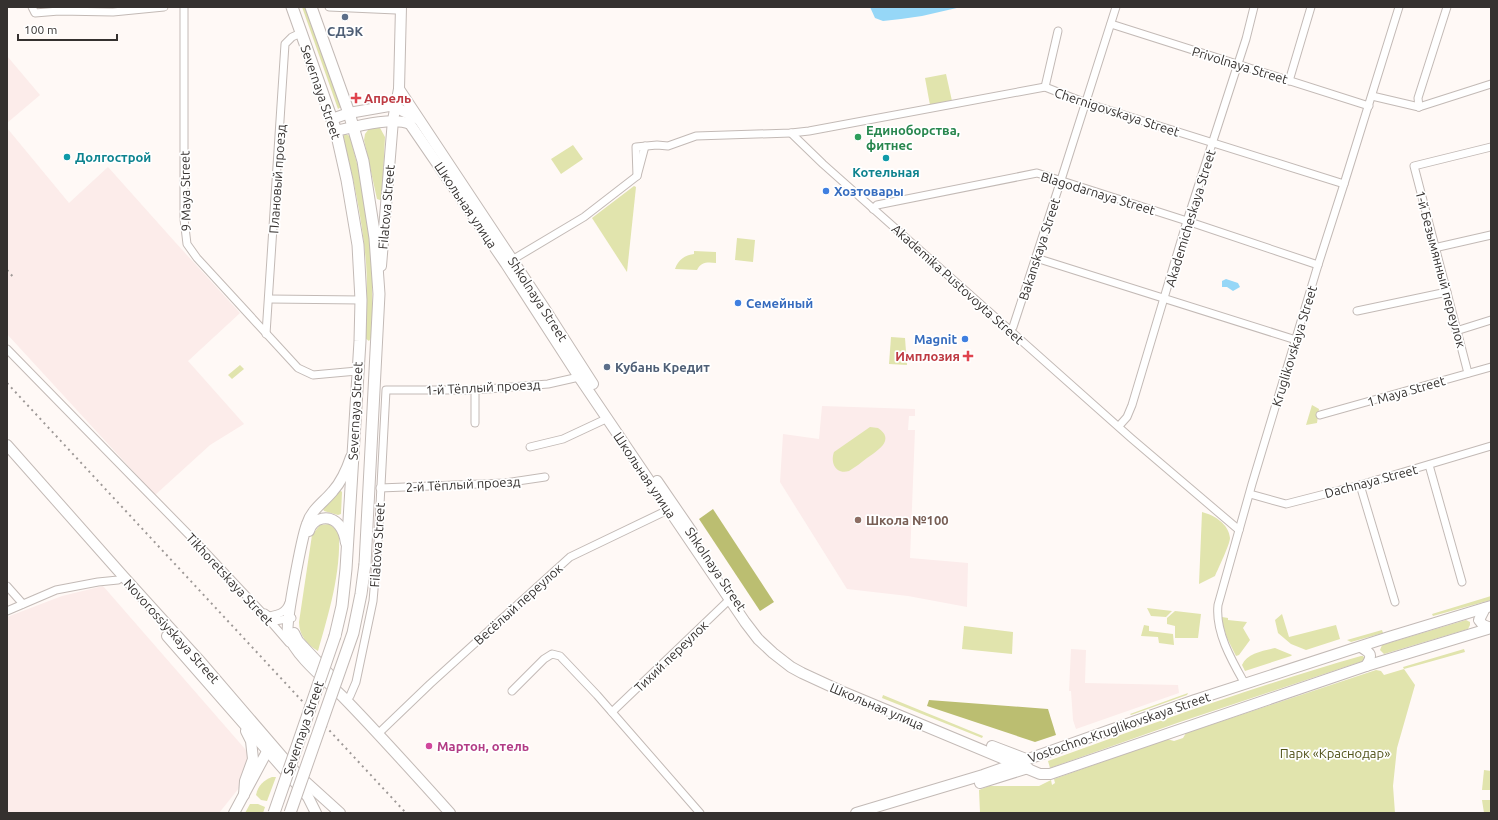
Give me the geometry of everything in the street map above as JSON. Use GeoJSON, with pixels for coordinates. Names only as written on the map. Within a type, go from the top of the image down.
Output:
{"type":"FeatureCollection","features":[{"type":"Feature","properties":{"kind":"main road","name":"Severnaya Street"},"geometry":{"type":"LineString","coordinates":[[274,813],[335,636],[342,606],[347,554],[361,300],[358,245],[336,131],[292,7]]}},
{"type":"Feature","properties":{"kind":"main road","name":"Severnaya Street"},"geometry":{"type":"LineString","coordinates":[[290,813],[353,633],[362,594],[365,564],[379,294],[375,238],[363,161],[349,113],[311,7]]}},
{"type":"Feature","properties":{"kind":"main road"},"geometry":{"type":"LineString","coordinates":[[392,106],[398,8]]}},
{"type":"Feature","properties":{"kind":"main road"},"geometry":{"type":"LineString","coordinates":[[392,106],[399,90],[398,8]]}},
{"type":"Feature","properties":{"kind":"main road","name":"Shkolnaya Street"},"geometry":{"type":"LineString","coordinates":[[399,90],[509,262],[543,306],[671,508],[751,620],[768,641],[784,654],[812,671],[1027,764]]}},
{"type":"Feature","properties":{"kind":"main road"},"geometry":{"type":"LineString","coordinates":[[332,120],[349,113],[392,106]]}},
{"type":"Feature","properties":{"kind":"main road","name":"Shkolnaya Street"},"geometry":{"type":"LineString","coordinates":[[392,106],[417,118]]}},
{"type":"Feature","properties":{"kind":"main road","name":"Filatova Street"},"geometry":{"type":"LineString","coordinates":[[379,294],[392,106]]}},
{"type":"Feature","properties":{"kind":"main road","name":"Школьная улица"},"geometry":{"type":"LineString","coordinates":[[336,131],[390,121],[405,121],[414,128],[509,262],[579,376],[671,508],[729,600],[758,639],[780,659],[791,666],[841,691],[1015,763]]}},
{"type":"Feature","properties":{"kind":"main road","name":"Novorossiyskaya Street"},"geometry":{"type":"LineString","coordinates":[[7,445],[241,720],[318,794],[331,809],[340,813]]}},
{"type":"Feature","properties":{"kind":"main road"},"geometry":{"type":"LineString","coordinates":[[297,646],[291,619],[292,595],[307,523],[313,512],[334,491],[341,481],[348,468],[353,449]]}},
{"type":"Feature","properties":{"kind":"main road","name":"Novorossiyskaya Street"},"geometry":{"type":"LineString","coordinates":[[7,454],[120,578],[200,661],[290,776]]}},
{"type":"Feature","properties":{"kind":"main road"},"geometry":{"type":"LineString","coordinates":[[347,554],[344,533],[339,524],[331,519],[323,518],[316,521],[310,528],[287,633],[297,646],[315,659],[350,696],[456,813]]}},
{"type":"Feature","properties":{"kind":"main road","name":"Vostochno-Kruglikovskaya Street"},"geometry":{"type":"LineString","coordinates":[[880,813],[1027,764],[1245,684],[1488,607]]}},
{"type":"Feature","properties":{"kind":"main road","name":"Vostochno-Kruglikovskaya Street"},"geometry":{"type":"LineString","coordinates":[[1488,607],[1479,620],[1480,623],[1491,628]]}},
{"type":"Feature","properties":{"kind":"main road"},"geometry":{"type":"LineString","coordinates":[[1464,615],[1474,621],[1475,624],[1469,635]]}},
{"type":"Feature","properties":{"kind":"main road","name":"Vostochno-Kruglikovskaya Street"},"geometry":{"type":"LineString","coordinates":[[856,813],[983,775],[1015,763],[1027,764],[1040,774],[1050,774],[1366,666],[1491,628]]}},
{"type":"Feature","properties":{"kind":"main road"},"geometry":{"type":"LineString","coordinates":[[1382,640],[1377,648],[1378,652],[1380,655],[1388,659]]}},
{"type":"Feature","properties":{"kind":"main road","name":"Tikhoretskaya Street"},"geometry":{"type":"LineString","coordinates":[[297,646],[343,698],[450,813]]}},
{"type":"Feature","properties":{"kind":"main road"},"geometry":{"type":"LineString","coordinates":[[1361,647],[1368,651],[1370,655],[1370,659],[1366,666]]}},
{"type":"Feature","properties":{"kind":"main road"},"geometry":{"type":"LineString","coordinates":[[241,720],[251,741],[253,750],[253,759],[246,781],[244,794]]}},
{"type":"Feature","properties":{"kind":"main road","name":"Severnaya Street"},"geometry":{"type":"LineString","coordinates":[[234,813],[269,748]]}},
{"type":"Feature","properties":{"kind":"main road"},"geometry":{"type":"LineString","coordinates":[[983,775],[991,762],[990,753],[986,751]]}},
{"type":"Feature","properties":{"kind":"main road","name":"Severnaya Street"},"geometry":{"type":"LineString","coordinates":[[290,776],[308,797],[316,813]]}},
{"type":"Feature","properties":{"kind":"street"},"geometry":{"type":"LineString","coordinates":[[32,7],[35,13],[59,11],[113,12],[164,7]]}},
{"type":"Feature","properties":{"kind":"street","name":"9 Maya Street"},"geometry":{"type":"LineString","coordinates":[[184,7],[184,219],[187,244],[197,258],[298,368],[313,375],[357,371]]}},
{"type":"Feature","properties":{"kind":"street"},"geometry":{"type":"LineString","coordinates":[[329,7],[398,8]]}},
{"type":"Feature","properties":{"kind":"street","name":"Bakanskaya Street"},"geometry":{"type":"LineString","coordinates":[[1009,330],[1013,327],[1036,258],[1116,7]]}},
{"type":"Feature","properties":{"kind":"street","name":"Akademicheskaya Street"},"geometry":{"type":"LineString","coordinates":[[1119,426],[1127,417],[1132,405],[1187,221],[1248,32],[1254,7]]}},
{"type":"Feature","properties":{"kind":"street"},"geometry":{"type":"LineString","coordinates":[[1290,81],[1311,7]]}},
{"type":"Feature","properties":{"kind":"street","name":"Kruglikovskaya Street"},"geometry":{"type":"LineString","coordinates":[[1245,684],[1223,638],[1218,622],[1218,605],[1318,265],[1399,7]]}},
{"type":"Feature","properties":{"kind":"street"},"geometry":{"type":"LineString","coordinates":[[1419,107],[1418,98],[1447,7]]}},
{"type":"Feature","properties":{"kind":"street","name":"Privolnaya Street"},"geometry":{"type":"LineString","coordinates":[[1111,24],[1368,106]]}},
{"type":"Feature","properties":{"kind":"street"},"geometry":{"type":"LineString","coordinates":[[1045,87],[1058,31]]}},
{"type":"Feature","properties":{"kind":"street","name":"Плановый проезд"},"geometry":{"type":"LineString","coordinates":[[266,334],[285,44],[292,37],[301,34]]}},
{"type":"Feature","properties":{"kind":"street"},"geometry":{"type":"LineString","coordinates":[[1372,96],[1419,107],[1491,84]]}},
{"type":"Feature","properties":{"kind":"street","name":"Chernigovskaya Street"},"geometry":{"type":"LineString","coordinates":[[791,133],[870,121],[1045,87],[1086,103],[1344,184]]}},
{"type":"Feature","properties":{"kind":"street"},"geometry":{"type":"LineString","coordinates":[[637,176],[636,147],[668,146],[696,136],[791,133]]}},
{"type":"Feature","properties":{"kind":"street","name":"Akademika Pustovoyta Street"},"geometry":{"type":"LineString","coordinates":[[791,133],[810,153],[1009,330],[1239,530]]}},
{"type":"Feature","properties":{"kind":"street"},"geometry":{"type":"LineString","coordinates":[[509,262],[584,217],[637,176],[645,146]]}},
{"type":"Feature","properties":{"kind":"street","name":"1-й Безымянный переулок"},"geometry":{"type":"LineString","coordinates":[[1468,373],[1434,248],[1414,166],[1491,147]]}},
{"type":"Feature","properties":{"kind":"street","name":"Blagodarnaya Street"},"geometry":{"type":"LineString","coordinates":[[873,208],[1037,173],[1318,265]]}},
{"type":"Feature","properties":{"kind":"street"},"geometry":{"type":"LineString","coordinates":[[1434,248],[1491,235]]}},
{"type":"Feature","properties":{"kind":"street"},"geometry":{"type":"LineString","coordinates":[[1036,258],[1296,340]]}},
{"type":"Feature","properties":{"kind":"street"},"geometry":{"type":"LineString","coordinates":[[1357,311],[1447,292]]}},
{"type":"Feature","properties":{"kind":"street"},"geometry":{"type":"LineString","coordinates":[[269,298],[361,300]]}},
{"type":"Feature","properties":{"kind":"street"},"geometry":{"type":"LineString","coordinates":[[1456,331],[1491,320]]}},
{"type":"Feature","properties":{"kind":"street","name":"Tikhoretskaya Street"},"geometry":{"type":"LineString","coordinates":[[7,349],[195,541],[257,608],[297,646]]}},
{"type":"Feature","properties":{"kind":"street","name":"1 Maya Street"},"geometry":{"type":"LineString","coordinates":[[1320,415],[1491,367]]}},
{"type":"Feature","properties":{"kind":"street","name":"1-й Тёплый проезд"},"geometry":{"type":"LineString","coordinates":[[386,390],[475,390],[548,384],[579,376]]}},
{"type":"Feature","properties":{"kind":"street","name":"Filatova Street"},"geometry":{"type":"LineString","coordinates":[[350,696],[356,682],[373,601],[378,543],[386,390]]}},
{"type":"Feature","properties":{"kind":"street"},"geometry":{"type":"LineString","coordinates":[[475,390],[475,423]]}},
{"type":"Feature","properties":{"kind":"street"},"geometry":{"type":"LineString","coordinates":[[530,447],[563,439],[608,418]]}},
{"type":"Feature","properties":{"kind":"street","name":"Dachnaya Street"},"geometry":{"type":"LineString","coordinates":[[1250,494],[1286,504],[1360,485],[1491,446]]}},
{"type":"Feature","properties":{"kind":"street"},"geometry":{"type":"LineString","coordinates":[[1429,465],[1462,582]]}},
{"type":"Feature","properties":{"kind":"street","name":"2-й Тёплый проезд"},"geometry":{"type":"LineString","coordinates":[[380,488],[505,483],[545,477]]}},
{"type":"Feature","properties":{"kind":"street"},"geometry":{"type":"LineString","coordinates":[[1360,485],[1395,602]]}},
{"type":"Feature","properties":{"kind":"street","name":"Весёлый переулок"},"geometry":{"type":"LineString","coordinates":[[381,731],[430,684],[570,557],[671,508]]}},
{"type":"Feature","properties":{"kind":"street"},"geometry":{"type":"LineString","coordinates":[[7,611],[56,590],[120,578]]}},
{"type":"Feature","properties":{"kind":"street"},"geometry":{"type":"LineString","coordinates":[[7,586],[23,604]]}},
{"type":"Feature","properties":{"kind":"street"},"geometry":{"type":"LineString","coordinates":[[270,619],[287,609],[292,595]]}},
{"type":"Feature","properties":{"kind":"street","name":"Тихий переулок"},"geometry":{"type":"LineString","coordinates":[[612,712],[729,600]]}},
{"type":"Feature","properties":{"kind":"street"},"geometry":{"type":"LineString","coordinates":[[270,619],[291,619]]}},
{"type":"Feature","properties":{"kind":"street"},"geometry":{"type":"LineString","coordinates":[[270,619],[287,633]]}},
{"type":"Feature","properties":{"kind":"street"},"geometry":{"type":"LineString","coordinates":[[512,691],[544,659],[552,654],[560,656],[612,712],[700,813]]}},
{"type":"Feature","properties":{"kind":"shaded area"},"geometry":{"type":"Polygon","coordinates":[[[7,56],[40,95],[7,123],[7,56]]]}},
{"type":"Feature","properties":{"kind":"shaded area"},"geometry":{"type":"Polygon","coordinates":[[[7,128],[69,203],[108,167],[240,313],[188,361],[244,424],[210,445],[155,495],[7,334],[7,128]]]}},
{"type":"Feature","properties":{"kind":"shaded area","name":"Школа №100"},"geometry":{"type":"Polygon","coordinates":[[[822,406],[915,409],[915,416],[909,416],[908,430],[915,430],[910,558],[968,563],[967,607],[908,596],[847,589],[780,482],[783,434],[819,439],[822,406]]]}},
{"type":"Feature","properties":{"kind":"shaded area"},"geometry":{"type":"Polygon","coordinates":[[[103,586],[252,757],[243,783],[219,813],[7,813],[7,617],[62,596],[103,586]]]}},
{"type":"Feature","properties":{"kind":"shaded area"},"geometry":{"type":"Polygon","coordinates":[[[1071,649],[1086,650],[1085,683],[1178,685],[1179,693],[1076,729],[1073,720],[1071,691],[1069,691],[1071,649]]]}},
{"type":"Feature","properties":{"kind":"green space"},"geometry":{"type":"Polygon","coordinates":[[[302,7],[306,7],[341,107],[338,109],[302,7]]]}},
{"type":"Feature","properties":{"kind":"green space"},"geometry":{"type":"Polygon","coordinates":[[[946,74],[952,101],[930,105],[925,78],[946,74]]]}},
{"type":"Feature","properties":{"kind":"green space"},"geometry":{"type":"Polygon","coordinates":[[[371,126],[379,126],[385,137],[382,198],[380,200],[377,199],[364,140],[365,134],[371,126]]]}},
{"type":"Feature","properties":{"kind":"green space"},"geometry":{"type":"Polygon","coordinates":[[[345,134],[350,136],[361,180],[368,219],[372,278],[371,338],[369,341],[365,338],[367,300],[366,262],[357,199],[343,138],[345,134]]]}},
{"type":"Feature","properties":{"kind":"green space"},"geometry":{"type":"Polygon","coordinates":[[[573,145],[583,159],[561,174],[551,159],[573,145]]]}},
{"type":"Feature","properties":{"kind":"green space"},"geometry":{"type":"Polygon","coordinates":[[[634,186],[636,187],[627,272],[592,218],[634,186]]]}},
{"type":"Feature","properties":{"kind":"green space"},"geometry":{"type":"Polygon","coordinates":[[[737,238],[755,240],[753,262],[735,260],[737,238]]]}},
{"type":"Feature","properties":{"kind":"green space"},"geometry":{"type":"Polygon","coordinates":[[[694,251],[716,252],[716,263],[705,263],[700,265],[697,270],[675,269],[680,261],[685,257],[694,254],[694,251]]]}},
{"type":"Feature","properties":{"kind":"green space"},"geometry":{"type":"Polygon","coordinates":[[[891,337],[905,338],[907,365],[889,364],[891,337]]]}},
{"type":"Feature","properties":{"kind":"green space"},"geometry":{"type":"Polygon","coordinates":[[[240,365],[244,369],[232,379],[228,375],[240,365]]]}},
{"type":"Feature","properties":{"kind":"green space"},"geometry":{"type":"Polygon","coordinates":[[[1312,405],[1319,409],[1317,423],[1306,425],[1312,405]]]}},
{"type":"Feature","properties":{"kind":"green space"},"geometry":{"type":"Polygon","coordinates":[[[870,427],[878,428],[883,432],[885,441],[880,449],[849,471],[844,472],[837,470],[833,460],[834,452],[870,427]]]}},
{"type":"Feature","properties":{"kind":"green space"},"geometry":{"type":"Polygon","coordinates":[[[339,491],[342,492],[341,514],[338,515],[324,511],[323,509],[339,491]]]}},
{"type":"Feature","properties":{"kind":"green space"},"geometry":{"type":"Polygon","coordinates":[[[713,509],[774,602],[760,611],[699,519],[713,509]]]}},
{"type":"Feature","properties":{"kind":"green space"},"geometry":{"type":"Polygon","coordinates":[[[1202,512],[1211,515],[1224,524],[1230,538],[1215,576],[1199,584],[1202,512]]]}},
{"type":"Feature","properties":{"kind":"green space"},"geometry":{"type":"Polygon","coordinates":[[[329,524],[339,532],[338,563],[333,593],[318,651],[310,646],[304,639],[300,631],[299,622],[312,535],[320,525],[329,524]]]}},
{"type":"Feature","properties":{"kind":"green space"},"geometry":{"type":"Polygon","coordinates":[[[1491,596],[1491,600],[1433,616],[1432,614],[1491,596]]]}},
{"type":"Feature","properties":{"kind":"green space"},"geometry":{"type":"Polygon","coordinates":[[[1147,608],[1172,611],[1166,617],[1151,616],[1147,608]]]}},
{"type":"Feature","properties":{"kind":"green space"},"geometry":{"type":"Polygon","coordinates":[[[1175,611],[1201,614],[1198,638],[1175,638],[1175,626],[1167,624],[1167,618],[1175,611]]]}},
{"type":"Feature","properties":{"kind":"green space"},"geometry":{"type":"Polygon","coordinates":[[[1282,614],[1289,637],[1336,625],[1340,639],[1306,650],[1291,644],[1278,633],[1275,620],[1282,614]]]}},
{"type":"Feature","properties":{"kind":"green space"},"geometry":{"type":"Polygon","coordinates":[[[1222,617],[1228,618],[1228,620],[1247,622],[1243,628],[1250,640],[1239,655],[1236,656],[1227,638],[1221,619],[1222,617]]]}},
{"type":"Feature","properties":{"kind":"green space"},"geometry":{"type":"Polygon","coordinates":[[[1466,620],[1470,622],[1468,629],[1384,654],[1380,650],[1382,645],[1466,620]]]}},
{"type":"Feature","properties":{"kind":"green space"},"geometry":{"type":"Polygon","coordinates":[[[1144,625],[1149,626],[1149,631],[1173,634],[1174,645],[1159,643],[1158,637],[1141,636],[1144,625]]]}},
{"type":"Feature","properties":{"kind":"green space"},"geometry":{"type":"Polygon","coordinates":[[[964,626],[1013,632],[1012,654],[962,649],[964,626]]]}},
{"type":"Feature","properties":{"kind":"green space"},"geometry":{"type":"Polygon","coordinates":[[[1382,630],[1383,633],[1351,642],[1347,640],[1382,630]]]}},
{"type":"Feature","properties":{"kind":"green space"},"geometry":{"type":"Polygon","coordinates":[[[1275,648],[1292,655],[1245,671],[1242,665],[1251,655],[1275,648]]]}},
{"type":"Feature","properties":{"kind":"green space"},"geometry":{"type":"Polygon","coordinates":[[[1464,649],[1465,652],[1404,669],[1403,667],[1464,649]]]}},
{"type":"Feature","properties":{"kind":"green space"},"geometry":{"type":"Polygon","coordinates":[[[1361,656],[1365,659],[1363,661],[1180,722],[1050,768],[1048,761],[1164,719],[1361,656]]]}},
{"type":"Feature","properties":{"kind":"green space","name":"Парк «Краснодар»"},"geometry":{"type":"Polygon","coordinates":[[[1404,669],[1415,685],[1397,748],[1393,786],[1395,813],[980,813],[979,790],[989,786],[1039,786],[1051,780],[1052,785],[1055,783],[1054,779],[1167,739],[1174,741],[1183,738],[1186,733],[1376,670],[1381,671],[1384,675],[1404,669]]]}},
{"type":"Feature","properties":{"kind":"green space"},"geometry":{"type":"Polygon","coordinates":[[[1188,693],[1187,695],[1131,715],[1130,714],[1188,693]]]}},
{"type":"Feature","properties":{"kind":"green space"},"geometry":{"type":"Polygon","coordinates":[[[883,695],[983,736],[982,738],[882,698],[883,695]]]}},
{"type":"Feature","properties":{"kind":"green space"},"geometry":{"type":"Polygon","coordinates":[[[929,700],[1048,709],[1056,735],[1035,742],[927,706],[929,700]]]}},
{"type":"Feature","properties":{"kind":"green space"},"geometry":{"type":"Polygon","coordinates":[[[1484,770],[1491,771],[1491,790],[1482,790],[1484,770]]]}},
{"type":"Feature","properties":{"kind":"green space"},"geometry":{"type":"Polygon","coordinates":[[[272,777],[276,777],[267,801],[261,800],[256,795],[258,788],[264,781],[272,777]]]}},
{"type":"Feature","properties":{"kind":"green space"},"geometry":{"type":"Polygon","coordinates":[[[1482,800],[1491,800],[1491,813],[1484,813],[1482,800]]]}},
{"type":"Feature","properties":{"kind":"green space"},"geometry":{"type":"Polygon","coordinates":[[[250,804],[258,804],[265,807],[263,813],[245,813],[250,804]]]}},
{"type":"Feature","properties":{"kind":"water"},"geometry":{"type":"Polygon","coordinates":[[[870,7],[961,7],[922,16],[883,21],[875,18],[870,7]]]}},
{"type":"Feature","properties":{"kind":"water"},"geometry":{"type":"Polygon","coordinates":[[[1226,279],[1238,283],[1240,287],[1233,291],[1227,287],[1222,287],[1222,281],[1226,279]]]}},
{"type":"Feature","properties":{"kind":"railway"},"geometry":{"type":"LineString","coordinates":[[7,270],[15,279]]}},
{"type":"Feature","properties":{"kind":"railway"},"geometry":{"type":"LineString","coordinates":[[7,383],[406,813]]}},
{"type":"Feature","properties":{"kind":"place","name":"СДЭК"},"geometry":{"type":"Point","coordinates":[345,17]}},
{"type":"Feature","properties":{"kind":"place","name":"Апрель"},"geometry":{"type":"Point","coordinates":[356,98]}},
{"type":"Feature","properties":{"kind":"place","name":"Единоборства, фитнес"},"geometry":{"type":"Point","coordinates":[858,137]}},
{"type":"Feature","properties":{"kind":"place","name":"Долгострой"},"geometry":{"type":"Point","coordinates":[67,157]}},
{"type":"Feature","properties":{"kind":"place","name":"Котельная"},"geometry":{"type":"Point","coordinates":[886,158]}},
{"type":"Feature","properties":{"kind":"place","name":"Хозтовары"},"geometry":{"type":"Point","coordinates":[826,191]}},
{"type":"Feature","properties":{"kind":"place","name":"Семейный"},"geometry":{"type":"Point","coordinates":[738,303]}},
{"type":"Feature","properties":{"kind":"place","name":"Magnit"},"geometry":{"type":"Point","coordinates":[965,339]}},
{"type":"Feature","properties":{"kind":"place","name":"Имплозия"},"geometry":{"type":"Point","coordinates":[968,356]}},
{"type":"Feature","properties":{"kind":"place","name":"Кубань Кредит"},"geometry":{"type":"Point","coordinates":[607,367]}},
{"type":"Feature","properties":{"kind":"place","name":"Школа №100"},"geometry":{"type":"Point","coordinates":[858,520]}},
{"type":"Feature","properties":{"kind":"place","name":"Мартон, отель"},"geometry":{"type":"Point","coordinates":[429,746]}}]}
